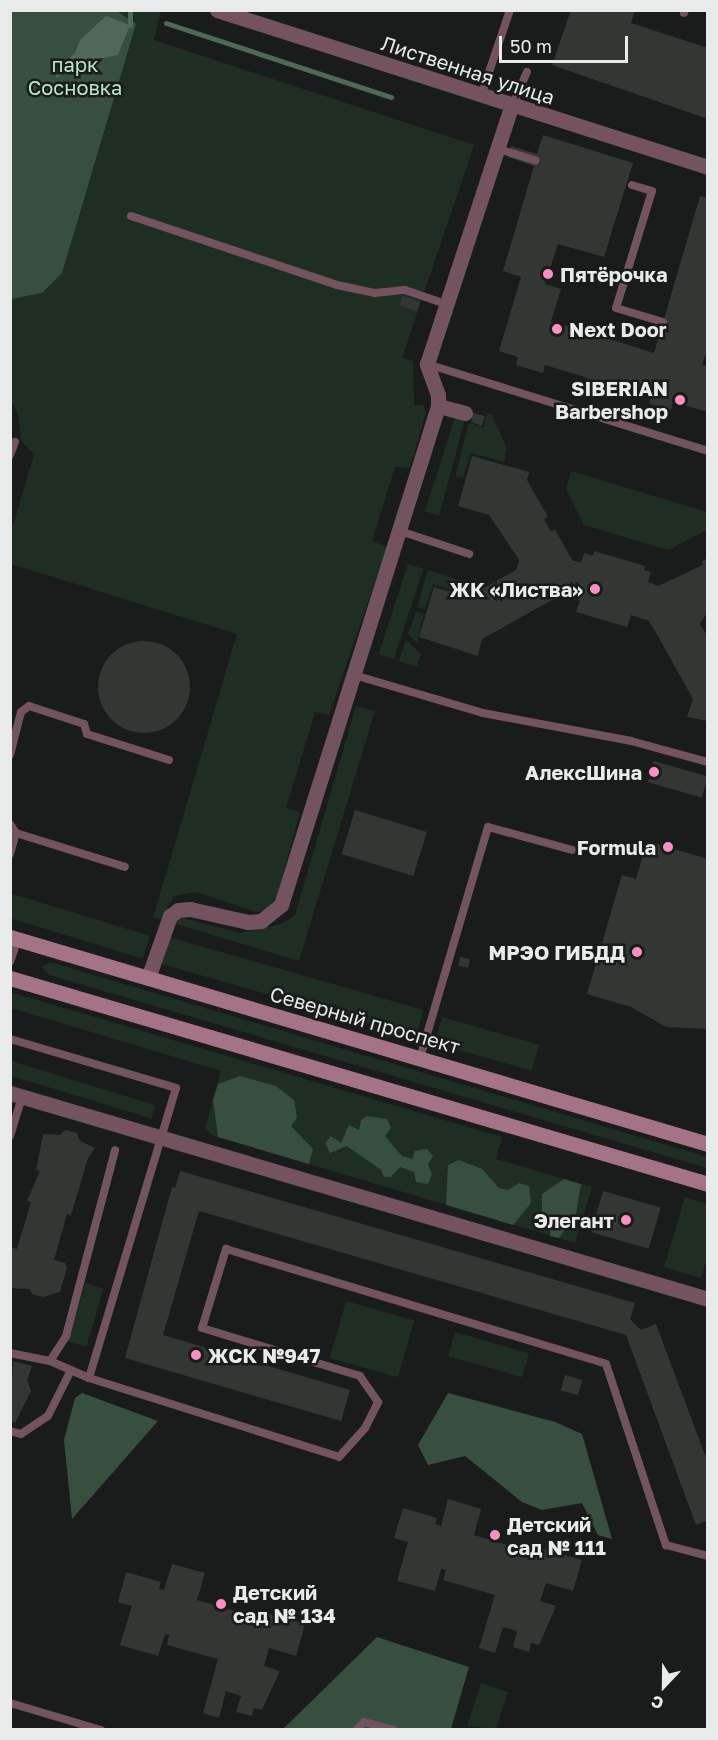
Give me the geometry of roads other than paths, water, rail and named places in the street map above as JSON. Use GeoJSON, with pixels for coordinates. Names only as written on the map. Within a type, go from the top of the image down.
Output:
{"type":"FeatureCollection","features":[{"type":"Feature","properties":{"kind":"main road","name":"Северный проспект"},"geometry":{"type":"LineString","coordinates":[[14,938],[708,1144]]}},
{"type":"Feature","properties":{"kind":"main road"},"geometry":{"type":"LineString","coordinates":[[10,978],[708,1184]]}},
{"type":"Feature","properties":{"kind":"street","name":"Лиственная улица"},"geometry":{"type":"LineString","coordinates":[[217,10],[512,107],[708,167]]}},
{"type":"Feature","properties":{"kind":"street"},"geometry":{"type":"LineString","coordinates":[[148,978],[170,916],[177,910],[190,909],[248,922],[261,921],[281,905],[438,406],[438,395],[427,364],[512,107]]}},
{"type":"Feature","properties":{"kind":"street"},"geometry":{"type":"LineString","coordinates":[[438,406],[467,414]]}},
{"type":"Feature","properties":{"kind":"street"},"geometry":{"type":"LineString","coordinates":[[16,1095],[708,1299]]}},
{"type":"Feature","properties":{"kind":"lane"},"geometry":{"type":"LineString","coordinates":[[481,97],[510,10]]}},
{"type":"Feature","properties":{"kind":"lane"},"geometry":{"type":"LineString","coordinates":[[512,107],[528,72]]}},
{"type":"Feature","properties":{"kind":"lane"},"geometry":{"type":"LineString","coordinates":[[498,148],[535,160]]}},
{"type":"Feature","properties":{"kind":"lane"},"geometry":{"type":"LineString","coordinates":[[632,185],[652,191],[616,308],[663,322]]}},
{"type":"Feature","properties":{"kind":"lane"},"geometry":{"type":"LineString","coordinates":[[131,216],[337,285],[375,293],[405,290],[446,304]]}},
{"type":"Feature","properties":{"kind":"lane"},"geometry":{"type":"LineString","coordinates":[[427,364],[708,452]]}},
{"type":"Feature","properties":{"kind":"lane"},"geometry":{"type":"LineString","coordinates":[[10,455],[15,442]]}},
{"type":"Feature","properties":{"kind":"lane"},"geometry":{"type":"LineString","coordinates":[[400,531],[470,554]]}},
{"type":"Feature","properties":{"kind":"lane"},"geometry":{"type":"LineString","coordinates":[[354,675],[483,713],[631,741],[708,762]]}},
{"type":"Feature","properties":{"kind":"lane"},"geometry":{"type":"LineString","coordinates":[[10,755],[21,712],[29,706],[84,724],[87,734],[169,760]]}},
{"type":"Feature","properties":{"kind":"lane"},"geometry":{"type":"LineString","coordinates":[[10,824],[16,833],[125,867]]}},
{"type":"Feature","properties":{"kind":"lane"},"geometry":{"type":"LineString","coordinates":[[420,1058],[488,827],[572,850]]}},
{"type":"Feature","properties":{"kind":"lane"},"geometry":{"type":"LineString","coordinates":[[10,854],[16,833]]}},
{"type":"Feature","properties":{"kind":"lane"},"geometry":{"type":"LineString","coordinates":[[10,962],[14,938]]}},
{"type":"Feature","properties":{"kind":"lane"},"geometry":{"type":"LineString","coordinates":[[10,1039],[176,1088],[89,1378]]}},
{"type":"Feature","properties":{"kind":"lane"},"geometry":{"type":"LineString","coordinates":[[10,1136],[16,1095]]}},
{"type":"Feature","properties":{"kind":"lane"},"geometry":{"type":"LineString","coordinates":[[50,1361],[66,1336],[115,1150]]}},
{"type":"Feature","properties":{"kind":"lane"},"geometry":{"type":"LineString","coordinates":[[10,1353],[50,1361],[89,1378],[339,1457],[365,1428],[378,1402],[360,1376],[202,1328],[226,1249],[606,1364],[666,1545],[708,1556]]}},
{"type":"Feature","properties":{"kind":"lane"},"geometry":{"type":"LineString","coordinates":[[10,1431],[21,1434],[48,1416],[71,1370]]}},
{"type":"Feature","properties":{"kind":"lane"},"geometry":{"type":"LineString","coordinates":[[10,1703],[101,1730]]}},
{"type":"Feature","properties":{"kind":"lane"},"geometry":{"type":"LineString","coordinates":[[356,1730],[364,1722],[394,1730]]}},
{"type":"Feature","properties":{"kind":"waterway"},"geometry":{"type":"LineString","coordinates":[[130,10],[130,25]]}},
{"type":"Feature","properties":{"kind":"waterway"},"geometry":{"type":"LineString","coordinates":[[166,23],[391,97]]}},
{"type":"Feature","properties":{"kind":"place","name":"Пятёрочка"},"geometry":{"type":"Point","coordinates":[548,274]}},
{"type":"Feature","properties":{"kind":"place","name":"Next Door"},"geometry":{"type":"Point","coordinates":[557,329]}},
{"type":"Feature","properties":{"kind":"place","name":"SIBERIAN Barbershop"},"geometry":{"type":"Point","coordinates":[680,400]}},
{"type":"Feature","properties":{"kind":"place","name":"ЖК «Листва»"},"geometry":{"type":"Point","coordinates":[595,589]}},
{"type":"Feature","properties":{"kind":"place","name":"АлексШина"},"geometry":{"type":"Point","coordinates":[654,772]}},
{"type":"Feature","properties":{"kind":"place","name":"Formula"},"geometry":{"type":"Point","coordinates":[668,847]}},
{"type":"Feature","properties":{"kind":"place","name":"МРЭО ГИБДД"},"geometry":{"type":"Point","coordinates":[637,952]}},
{"type":"Feature","properties":{"kind":"place","name":"Элегант"},"geometry":{"type":"Point","coordinates":[626,1220]}},
{"type":"Feature","properties":{"kind":"place","name":"ЖСК №947"},"geometry":{"type":"Point","coordinates":[196,1355]}},
{"type":"Feature","properties":{"kind":"place","name":"Детский сад № 111"},"geometry":{"type":"Point","coordinates":[495,1535]}},
{"type":"Feature","properties":{"kind":"place","name":"Детский сад № 134"},"geometry":{"type":"Point","coordinates":[221,1604]}},
{"type":"Feature","properties":{"kind":"park label","name":"парк Сосновка"},"geometry":{"type":"Point","coordinates":[75,76]}}]}
